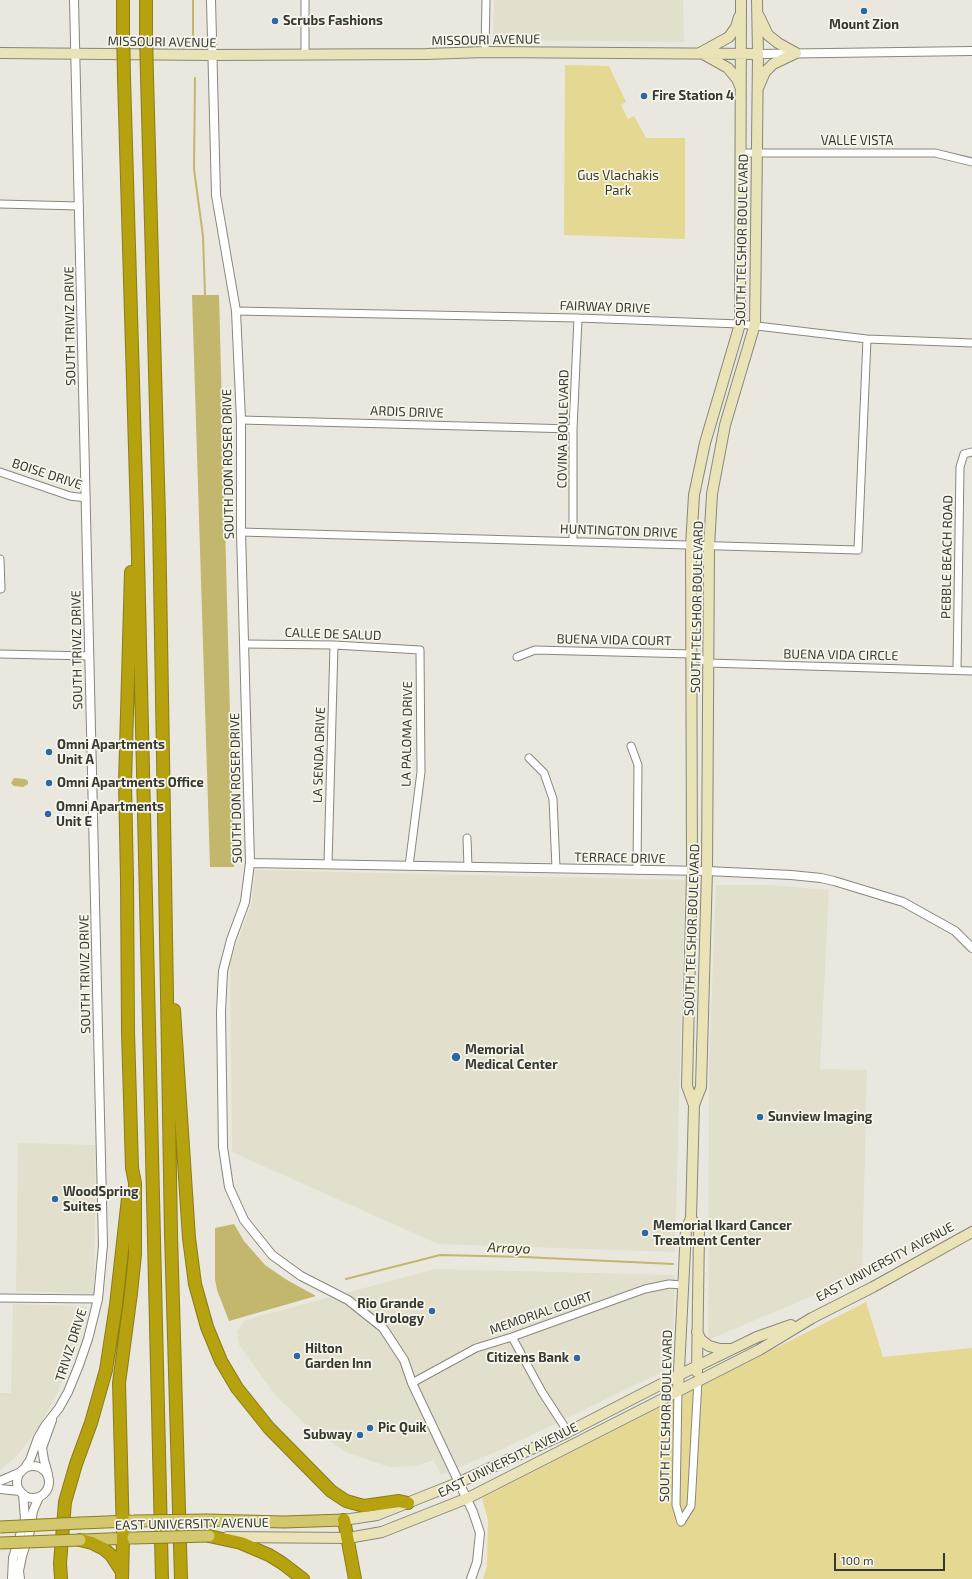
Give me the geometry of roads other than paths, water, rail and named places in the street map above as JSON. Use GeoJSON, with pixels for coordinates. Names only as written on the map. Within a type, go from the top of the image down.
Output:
{"type":"FeatureCollection","features":[{"type":"Feature","properties":{"kind":"highway"},"geometry":{"type":"LineString","coordinates":[[123,0],[162,1579]]}},
{"type":"Feature","properties":{"kind":"highway"},"geometry":{"type":"LineString","coordinates":[[146,0],[159,518],[171,1218],[181,1579]]}},
{"type":"Feature","properties":{"kind":"highway"},"geometry":{"type":"LineString","coordinates":[[61,1579],[60,1563],[65,1502],[76,1464],[92,1423],[106,1370],[116,1305],[132,1168],[128,1032],[125,783],[135,454]]}},
{"type":"Feature","properties":{"kind":"highway"},"geometry":{"type":"LineString","coordinates":[[166,939],[176,1030],[189,1238],[195,1284],[207,1327],[221,1361],[237,1388],[269,1428],[331,1491],[346,1501],[364,1506],[399,1501],[408,1503]]}},
{"type":"Feature","properties":{"kind":"highway"},"geometry":{"type":"LineString","coordinates":[[122,1576],[128,1538],[128,1521],[119,1383],[132,1293],[135,1254],[135,1183],[132,1168]]}},
{"type":"Feature","properties":{"kind":"highway"},"geometry":{"type":"LineString","coordinates":[[344,1520],[355,1579]]}},
{"type":"Feature","properties":{"kind":"highway"},"geometry":{"type":"LineString","coordinates":[[209,1536],[241,1543],[269,1555],[303,1579]]}},
{"type":"Feature","properties":{"kind":"highway"},"geometry":{"type":"LineString","coordinates":[[80,1540],[104,1548],[111,1555],[122,1576]]}},
{"type":"Feature","properties":{"kind":"main road","name":"SOUTH TELSHOR BOULEVARD"},"geometry":{"type":"LineString","coordinates":[[678,1390],[686,1230],[691,1218],[694,1104],[701,1087],[707,871],[709,547],[712,494],[726,425],[755,324],[758,89],[757,0]]}},
{"type":"Feature","properties":{"kind":"main road","name":"SOUTH TELSHOR BOULEVARD"},"geometry":{"type":"LineString","coordinates":[[694,1104],[687,1086],[692,871],[691,546],[694,495],[705,443],[740,324],[741,5]]}},
{"type":"Feature","properties":{"kind":"main road"},"geometry":{"type":"LineString","coordinates":[[700,54],[729,37],[736,26],[741,5]]}},
{"type":"Feature","properties":{"kind":"main road"},"geometry":{"type":"LineString","coordinates":[[758,14],[768,34],[778,43],[796,53]]}},
{"type":"Feature","properties":{"kind":"main road","name":"MISSOURI AVENUE"},"geometry":{"type":"LineString","coordinates":[[0,53],[211,55],[426,54],[485,52],[758,54]]}},
{"type":"Feature","properties":{"kind":"main road"},"geometry":{"type":"LineString","coordinates":[[758,89],[765,72],[773,64],[796,53]]}},
{"type":"Feature","properties":{"kind":"main road"},"geometry":{"type":"LineString","coordinates":[[700,54],[728,68],[737,79],[741,89]]}},
{"type":"Feature","properties":{"kind":"main road"},"geometry":{"type":"LineString","coordinates":[[688,1052],[702,1052]]}},
{"type":"Feature","properties":{"kind":"main road","name":"SOUTH TELSHOR BOULEVARD"},"geometry":{"type":"LineString","coordinates":[[691,1218],[699,1231],[697,1332],[698,1380]]}},
{"type":"Feature","properties":{"kind":"main road","name":"EAST UNIVERSITY AVENUE"},"geometry":{"type":"LineString","coordinates":[[0,1544],[209,1536],[348,1538],[382,1532],[468,1498],[759,1350],[812,1318],[873,1287],[972,1232]]}},
{"type":"Feature","properties":{"kind":"main road","name":"EAST UNIVERSITY AVENUE"},"geometry":{"type":"LineString","coordinates":[[0,1527],[128,1521],[207,1520],[284,1522],[344,1520],[377,1515],[460,1482],[568,1432],[679,1374],[697,1367],[756,1337],[812,1318]]}},
{"type":"Feature","properties":{"kind":"main road"},"geometry":{"type":"LineString","coordinates":[[697,1332],[702,1340],[709,1346],[720,1349],[733,1349]]}},
{"type":"Feature","properties":{"kind":"street","name":"SOUTH TRIVIZ DRIVE"},"geometry":{"type":"LineString","coordinates":[[74,0],[103,1214],[102,1259],[98,1300]]}},
{"type":"Feature","properties":{"kind":"street","name":"SOUTH DON ROSER DRIVE"},"geometry":{"type":"LineString","coordinates":[[210,0],[216,195],[236,311],[241,420],[241,532],[250,863],[245,902],[231,940],[223,971],[221,1012],[223,1148],[229,1187],[244,1220],[272,1255],[301,1276],[348,1300],[383,1328],[404,1360],[412,1383],[468,1498],[480,1533],[477,1562],[472,1579]]}},
{"type":"Feature","properties":{"kind":"street"},"geometry":{"type":"LineString","coordinates":[[305,0],[305,54]]}},
{"type":"Feature","properties":{"kind":"street"},"geometry":{"type":"LineString","coordinates":[[485,52],[486,0]]}},
{"type":"Feature","properties":{"kind":"street","name":"MISSOURI AVENUE"},"geometry":{"type":"LineString","coordinates":[[758,54],[972,51]]}},
{"type":"Feature","properties":{"kind":"street","name":"VALLE VISTA"},"geometry":{"type":"LineString","coordinates":[[741,153],[935,153],[972,162]]}},
{"type":"Feature","properties":{"kind":"street"},"geometry":{"type":"LineString","coordinates":[[0,204],[79,206]]}},
{"type":"Feature","properties":{"kind":"street","name":"FAIRWAY DRIVE"},"geometry":{"type":"LineString","coordinates":[[236,311],[578,318],[755,324],[867,339],[972,343]]}},
{"type":"Feature","properties":{"kind":"street","name":"COVINA BOULEVARD"},"geometry":{"type":"LineString","coordinates":[[573,541],[573,429],[578,318]]}},
{"type":"Feature","properties":{"kind":"street","name":"HUNTINGTON DRIVE"},"geometry":{"type":"LineString","coordinates":[[241,532],[573,541],[709,547],[858,550],[867,339]]}},
{"type":"Feature","properties":{"kind":"street","name":"ARDIS DRIVE"},"geometry":{"type":"LineString","coordinates":[[241,420],[573,429]]}},
{"type":"Feature","properties":{"kind":"street","name":"PEBBLE BEACH ROAD"},"geometry":{"type":"LineString","coordinates":[[957,670],[960,467],[964,454],[972,452]]}},
{"type":"Feature","properties":{"kind":"street","name":"BOISE DRIVE"},"geometry":{"type":"LineString","coordinates":[[0,472],[70,496],[86,498]]}},
{"type":"Feature","properties":{"kind":"street"},"geometry":{"type":"LineString","coordinates":[[0,559],[1,589]]}},
{"type":"Feature","properties":{"kind":"street","name":"CALLE DE SALUD"},"geometry":{"type":"LineString","coordinates":[[245,644],[334,645],[420,650]]}},
{"type":"Feature","properties":{"kind":"street","name":"LA SENDA DRIVE"},"geometry":{"type":"LineString","coordinates":[[328,864],[334,645]]}},
{"type":"Feature","properties":{"kind":"street","name":"LA PALOMA DRIVE"},"geometry":{"type":"LineString","coordinates":[[409,866],[421,772],[420,650]]}},
{"type":"Feature","properties":{"kind":"street","name":"BUENA VIDA COURT"},"geometry":{"type":"LineString","coordinates":[[517,657],[535,650],[692,654],[708,663]]}},
{"type":"Feature","properties":{"kind":"street"},"geometry":{"type":"LineString","coordinates":[[0,654],[89,656]]}},
{"type":"Feature","properties":{"kind":"street","name":"BUENA VIDA CIRCLE"},"geometry":{"type":"LineString","coordinates":[[708,663],[972,671]]}},
{"type":"Feature","properties":{"kind":"street"},"geometry":{"type":"LineString","coordinates":[[631,746],[638,764],[637,870]]}},
{"type":"Feature","properties":{"kind":"street"},"geometry":{"type":"LineString","coordinates":[[529,758],[544,772],[553,799],[556,868]]}},
{"type":"Feature","properties":{"kind":"street"},"geometry":{"type":"LineString","coordinates":[[467,838],[468,867]]}},
{"type":"Feature","properties":{"kind":"street","name":"TERRACE DRIVE"},"geometry":{"type":"LineString","coordinates":[[250,863],[707,871],[791,875],[833,881],[903,902],[955,932],[972,948]]}},
{"type":"Feature","properties":{"kind":"street","name":"MEMORIAL COURT"},"geometry":{"type":"LineString","coordinates":[[412,1383],[476,1348],[512,1337],[645,1289],[669,1284],[683,1285]]}},
{"type":"Feature","properties":{"kind":"street"},"geometry":{"type":"LineString","coordinates":[[0,1298],[98,1300]]}},
{"type":"Feature","properties":{"kind":"street","name":"TRIVIZ DRIVE"},"geometry":{"type":"LineString","coordinates":[[22,1470],[30,1460],[38,1438],[45,1426],[68,1392],[88,1339],[98,1300]]}},
{"type":"Feature","properties":{"kind":"street"},"geometry":{"type":"LineString","coordinates":[[512,1337],[542,1392],[568,1432]]}},
{"type":"Feature","properties":{"kind":"street","name":"SOUTH TELSHOR BOULEVARD"},"geometry":{"type":"LineString","coordinates":[[678,1390],[676,1505],[681,1522],[691,1506],[698,1380]]}},
{"type":"Feature","properties":{"kind":"street","name":"TRIVIZ DRIVE"},"geometry":{"type":"LineString","coordinates":[[48,1476],[42,1448],[52,1417]]}},
{"type":"Feature","properties":{"kind":"street"},"geometry":{"type":"LineString","coordinates":[[0,1481],[28,1466],[36,1466],[44,1470],[48,1476],[49,1485],[48,1489],[43,1495],[30,1498],[21,1493],[0,1489]]}},
{"type":"Feature","properties":{"kind":"street"},"geometry":{"type":"LineString","coordinates":[[12,1579],[13,1558],[25,1519],[21,1493],[17,1483],[18,1475],[22,1470]]}},
{"type":"Feature","properties":{"kind":"street"},"geometry":{"type":"LineString","coordinates":[[20,1579],[19,1571],[22,1556],[30,1531],[33,1511],[39,1497]]}},
{"type":"Feature","properties":{"kind":"waterway"},"geometry":{"type":"LineString","coordinates":[[193,0],[193,35]]}},
{"type":"Feature","properties":{"kind":"waterway"},"geometry":{"type":"LineString","coordinates":[[195,78],[194,169],[203,236],[205,295]]}},
{"type":"Feature","properties":{"kind":"waterway","name":"Arroyo"},"geometry":{"type":"LineString","coordinates":[[346,1279],[440,1255],[524,1257],[673,1264]]}},
{"type":"Feature","properties":{"kind":"place","name":"Mount Zion"},"geometry":{"type":"Point","coordinates":[864,11]}},
{"type":"Feature","properties":{"kind":"place","name":"Scrubs Fashions"},"geometry":{"type":"Point","coordinates":[275,21]}},
{"type":"Feature","properties":{"kind":"place","name":"Fire Station 4"},"geometry":{"type":"Point","coordinates":[644,96]}},
{"type":"Feature","properties":{"kind":"place","name":"Omni Apartments Unit A"},"geometry":{"type":"Point","coordinates":[49,752]}},
{"type":"Feature","properties":{"kind":"place","name":"Omni Apartments Office"},"geometry":{"type":"Point","coordinates":[49,783]}},
{"type":"Feature","properties":{"kind":"place","name":"Omni Apartments Unit E"},"geometry":{"type":"Point","coordinates":[48,814]}},
{"type":"Feature","properties":{"kind":"place","name":"Memorial Medical Center"},"geometry":{"type":"Point","coordinates":[456,1057]}},
{"type":"Feature","properties":{"kind":"place","name":"Sunview Imaging"},"geometry":{"type":"Point","coordinates":[760,1117]}},
{"type":"Feature","properties":{"kind":"place","name":"WoodSpring Suites"},"geometry":{"type":"Point","coordinates":[55,1199]}},
{"type":"Feature","properties":{"kind":"place","name":"Memorial Ikard Cancer Treatment Center"},"geometry":{"type":"Point","coordinates":[645,1233]}},
{"type":"Feature","properties":{"kind":"place","name":"Rio Grande Urology"},"geometry":{"type":"Point","coordinates":[432,1311]}},
{"type":"Feature","properties":{"kind":"place","name":"Hilton Garden Inn"},"geometry":{"type":"Point","coordinates":[297,1356]}},
{"type":"Feature","properties":{"kind":"place","name":"Citizens Bank"},"geometry":{"type":"Point","coordinates":[577,1358]}},
{"type":"Feature","properties":{"kind":"place","name":"Pic Quik"},"geometry":{"type":"Point","coordinates":[370,1428]}},
{"type":"Feature","properties":{"kind":"place","name":"Subway"},"geometry":{"type":"Point","coordinates":[360,1435]}},
{"type":"Feature","properties":{"kind":"park label","name":"Gus Vlachakis Park"},"geometry":{"type":"Point","coordinates":[618,184]}}]}
